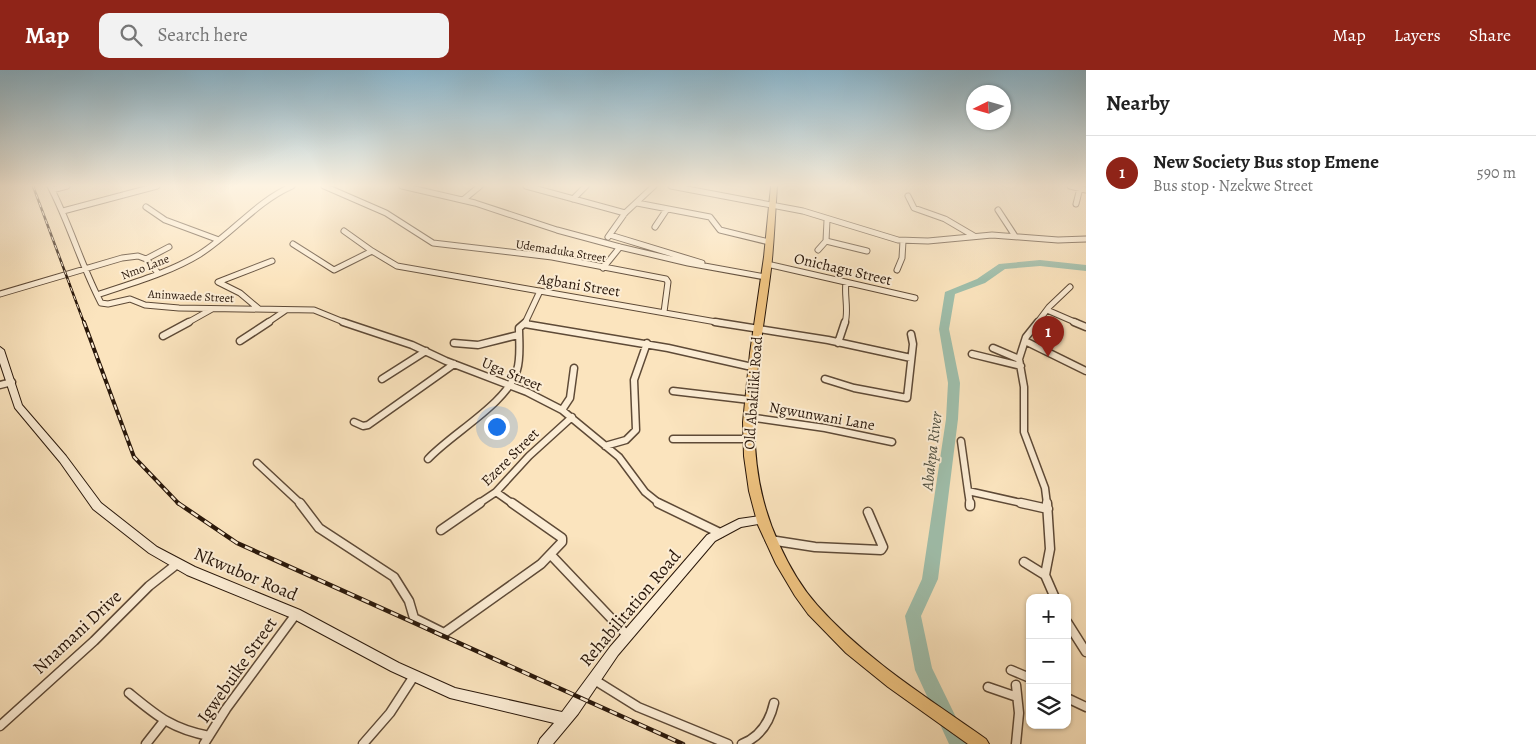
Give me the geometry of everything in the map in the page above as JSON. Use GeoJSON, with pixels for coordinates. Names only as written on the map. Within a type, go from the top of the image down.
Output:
{"type":"FeatureCollection","features":[{"type":"Feature","properties":{"kind":"main road","name":"Old Abakiliki Road"},"geometry":{"type":"LineString","coordinates":[[771,217],[766,277],[752,367],[747,439],[749,470],[760,520],[788,576],[813,610],[874,668],[981,744]]}},
{"type":"Feature","properties":{"kind":"street"},"geometry":{"type":"LineString","coordinates":[[65,217],[97,295]]}},
{"type":"Feature","properties":{"kind":"street"},"geometry":{"type":"LineString","coordinates":[[161,217],[219,240]]}},
{"type":"Feature","properties":{"kind":"street","name":"Nmo Lane"},"geometry":{"type":"LineString","coordinates":[[97,295],[158,273],[200,254],[244,217]]}},
{"type":"Feature","properties":{"kind":"street","name":"Udemaduka Street"},"geometry":{"type":"LineString","coordinates":[[393,217],[421,236],[438,244],[552,257],[666,279],[668,282],[664,312]]}},
{"type":"Feature","properties":{"kind":"street","name":"Udemaduka Street"},"geometry":{"type":"LineString","coordinates":[[521,217],[620,247],[766,277]]}},
{"type":"Feature","properties":{"kind":"street"},"geometry":{"type":"LineString","coordinates":[[603,242],[622,217]]}},
{"type":"Feature","properties":{"kind":"street"},"geometry":{"type":"LineString","coordinates":[[655,227],[661,217]]}},
{"type":"Feature","properties":{"kind":"street"},"geometry":{"type":"LineString","coordinates":[[710,217],[720,230],[769,242]]}},
{"type":"Feature","properties":{"kind":"street"},"geometry":{"type":"LineString","coordinates":[[819,217],[904,241],[940,240],[974,236],[1015,236],[1058,240],[1086,238]]}},
{"type":"Feature","properties":{"kind":"street"},"geometry":{"type":"LineString","coordinates":[[941,217],[974,236]]}},
{"type":"Feature","properties":{"kind":"street"},"geometry":{"type":"LineString","coordinates":[[1003,217],[1015,236]]}},
{"type":"Feature","properties":{"kind":"street"},"geometry":{"type":"LineString","coordinates":[[818,250],[826,241],[827,220]]}},
{"type":"Feature","properties":{"kind":"street"},"geometry":{"type":"LineString","coordinates":[[293,244],[334,270],[372,251],[344,231]]}},
{"type":"Feature","properties":{"kind":"street"},"geometry":{"type":"LineString","coordinates":[[610,235],[662,249],[708,266]]}},
{"type":"Feature","properties":{"kind":"street"},"geometry":{"type":"LineString","coordinates":[[826,241],[867,251]]}},
{"type":"Feature","properties":{"kind":"street"},"geometry":{"type":"LineString","coordinates":[[897,270],[903,255],[904,241]]}},
{"type":"Feature","properties":{"kind":"street"},"geometry":{"type":"LineString","coordinates":[[146,259],[169,247]]}},
{"type":"Feature","properties":{"kind":"street"},"geometry":{"type":"LineString","coordinates":[[603,268],[620,247]]}},
{"type":"Feature","properties":{"kind":"street","name":"Agbani Street"},"geometry":{"type":"LineString","coordinates":[[372,251],[397,266],[757,328],[911,358]]}},
{"type":"Feature","properties":{"kind":"street"},"geometry":{"type":"LineString","coordinates":[[0,294],[122,258],[138,256],[146,259],[158,273]]}},
{"type":"Feature","properties":{"kind":"street"},"geometry":{"type":"LineString","coordinates":[[259,309],[240,294],[218,282],[272,261]]}},
{"type":"Feature","properties":{"kind":"street","name":"Onichagu Street"},"geometry":{"type":"LineString","coordinates":[[767,264],[914,298]]}},
{"type":"Feature","properties":{"kind":"street"},"geometry":{"type":"LineString","coordinates":[[838,343],[848,314],[844,297],[846,282]]}},
{"type":"Feature","properties":{"kind":"street"},"geometry":{"type":"LineString","coordinates":[[1053,594],[1045,575],[1050,549],[1045,488],[1024,432],[1024,387],[1020,362],[1025,341],[1048,310],[1070,287]]}},
{"type":"Feature","properties":{"kind":"street"},"geometry":{"type":"LineString","coordinates":[[525,324],[540,291]]}},
{"type":"Feature","properties":{"kind":"street","name":"Aninwaede Street"},"geometry":{"type":"LineString","coordinates":[[97,295],[104,304],[130,299],[145,305],[157,306],[259,309]]}},
{"type":"Feature","properties":{"kind":"street"},"geometry":{"type":"LineString","coordinates":[[163,336],[213,308]]}},
{"type":"Feature","properties":{"kind":"street","name":"Uga Street"},"geometry":{"type":"LineString","coordinates":[[259,309],[321,312],[351,326],[426,351],[511,386],[562,410],[619,457],[645,492],[661,505],[720,533]]}},
{"type":"Feature","properties":{"kind":"street"},"geometry":{"type":"LineString","coordinates":[[240,341],[287,310]]}},
{"type":"Feature","properties":{"kind":"street"},"geometry":{"type":"LineString","coordinates":[[1048,310],[1086,327]]}},
{"type":"Feature","properties":{"kind":"street"},"geometry":{"type":"LineString","coordinates":[[428,459],[511,386],[518,369],[520,324],[647,343],[752,367]]}},
{"type":"Feature","properties":{"kind":"street"},"geometry":{"type":"LineString","coordinates":[[825,379],[854,388],[908,398],[911,334]]}},
{"type":"Feature","properties":{"kind":"street"},"geometry":{"type":"LineString","coordinates":[[454,343],[478,345],[518,336]]}},
{"type":"Feature","properties":{"kind":"street"},"geometry":{"type":"LineString","coordinates":[[1025,341],[1086,371]]}},
{"type":"Feature","properties":{"kind":"street"},"geometry":{"type":"LineString","coordinates":[[604,446],[626,440],[633,436],[636,430],[634,380],[647,343]]}},
{"type":"Feature","properties":{"kind":"street"},"geometry":{"type":"LineString","coordinates":[[993,348],[1020,362]]}},
{"type":"Feature","properties":{"kind":"street","name":"Nkwubor Road"},"geometry":{"type":"LineString","coordinates":[[0,350],[12,382],[18,406],[63,459],[89,498],[139,540],[177,564],[296,614],[414,676],[454,694],[477,701],[498,703],[566,719]]}},
{"type":"Feature","properties":{"kind":"street"},"geometry":{"type":"LineString","coordinates":[[382,379],[426,351]]}},
{"type":"Feature","properties":{"kind":"street"},"geometry":{"type":"LineString","coordinates":[[972,354],[1020,362]]}},
{"type":"Feature","properties":{"kind":"street"},"geometry":{"type":"LineString","coordinates":[[354,422],[363,426],[368,425],[454,364]]}},
{"type":"Feature","properties":{"kind":"street"},"geometry":{"type":"LineString","coordinates":[[562,410],[570,398],[574,368]]}},
{"type":"Feature","properties":{"kind":"street"},"geometry":{"type":"LineString","coordinates":[[0,385],[12,382]]}},
{"type":"Feature","properties":{"kind":"street"},"geometry":{"type":"LineString","coordinates":[[673,391],[750,400]]}},
{"type":"Feature","properties":{"kind":"street","name":"Ngwunwani Lane"},"geometry":{"type":"LineString","coordinates":[[748,416],[834,430],[892,442]]}},
{"type":"Feature","properties":{"kind":"street","name":"Ezere Street"},"geometry":{"type":"LineString","coordinates":[[441,530],[496,492],[528,456],[572,417]]}},
{"type":"Feature","properties":{"kind":"street"},"geometry":{"type":"LineString","coordinates":[[674,439],[747,439]]}},
{"type":"Feature","properties":{"kind":"street"},"geometry":{"type":"LineString","coordinates":[[961,441],[970,506]]}},
{"type":"Feature","properties":{"kind":"street"},"geometry":{"type":"LineString","coordinates":[[258,463],[295,497],[307,511],[311,521],[319,528],[394,577],[409,601],[414,618],[444,633],[551,555],[562,542],[562,538],[496,492]]}},
{"type":"Feature","properties":{"kind":"street"},"geometry":{"type":"LineString","coordinates":[[968,491],[1048,509]]}},
{"type":"Feature","properties":{"kind":"street"},"geometry":{"type":"LineString","coordinates":[[769,540],[815,546],[881,550],[883,547],[868,512]]}},
{"type":"Feature","properties":{"kind":"street","name":"Rehabilitation Road"},"geometry":{"type":"LineString","coordinates":[[545,744],[566,719],[627,636],[705,544],[739,523],[760,520]]}},
{"type":"Feature","properties":{"kind":"street"},"geometry":{"type":"LineString","coordinates":[[551,555],[627,636]]}},
{"type":"Feature","properties":{"kind":"street"},"geometry":{"type":"LineString","coordinates":[[1024,562],[1045,575]]}},
{"type":"Feature","properties":{"kind":"street","name":"Nnamani Drive"},"geometry":{"type":"LineString","coordinates":[[2,721],[94,641],[149,586],[177,564]]}},
{"type":"Feature","properties":{"kind":"street","name":"Igwebuike Street"},"geometry":{"type":"LineString","coordinates":[[207,740],[226,709],[296,614]]}},
{"type":"Feature","properties":{"kind":"street"},"geometry":{"type":"LineString","coordinates":[[1071,628],[1086,652]]}},
{"type":"Feature","properties":{"kind":"street"},"geometry":{"type":"LineString","coordinates":[[1011,670],[1026,676]]}},
{"type":"Feature","properties":{"kind":"street"},"geometry":{"type":"LineString","coordinates":[[362,744],[394,707],[414,676]]}},
{"type":"Feature","properties":{"kind":"street"},"geometry":{"type":"LineString","coordinates":[[594,679],[638,707],[728,744]]}},
{"type":"Feature","properties":{"kind":"street"},"geometry":{"type":"LineString","coordinates":[[1016,685],[1020,712],[1016,744]]}},
{"type":"Feature","properties":{"kind":"street"},"geometry":{"type":"LineString","coordinates":[[988,687],[1017,697]]}},
{"type":"Feature","properties":{"kind":"street"},"geometry":{"type":"LineString","coordinates":[[129,693],[164,721],[207,740]]}},
{"type":"Feature","properties":{"kind":"street"},"geometry":{"type":"LineString","coordinates":[[1071,700],[1086,707]]}},
{"type":"Feature","properties":{"kind":"street"},"geometry":{"type":"LineString","coordinates":[[742,744],[752,740],[765,725],[772,712],[774,703]]}},
{"type":"Feature","properties":{"kind":"street"},"geometry":{"type":"LineString","coordinates":[[146,744],[164,721]]}},
{"type":"Feature","properties":{"kind":"waterway","name":"Abakpa River"},"geometry":{"type":"LineString","coordinates":[[959,744],[924,670],[913,616],[930,579],[952,419],[954,383],[944,329],[950,292],[981,281],[1002,266],[1040,263],[1086,268]]}},
{"type":"Feature","properties":{"kind":"railway"},"geometry":{"type":"LineString","coordinates":[[45,217],[84,323]]}},
{"type":"Feature","properties":{"kind":"railway"},"geometry":{"type":"LineString","coordinates":[[84,322],[134,457],[178,503]]}},
{"type":"Feature","properties":{"kind":"railway"},"geometry":{"type":"LineString","coordinates":[[178,503],[237,543],[683,744]]}},
{"type":"Feature","properties":{"kind":"place","name":"New Society Bus stop Emene"},"geometry":{"type":"Point","coordinates":[1048,357]}}]}
